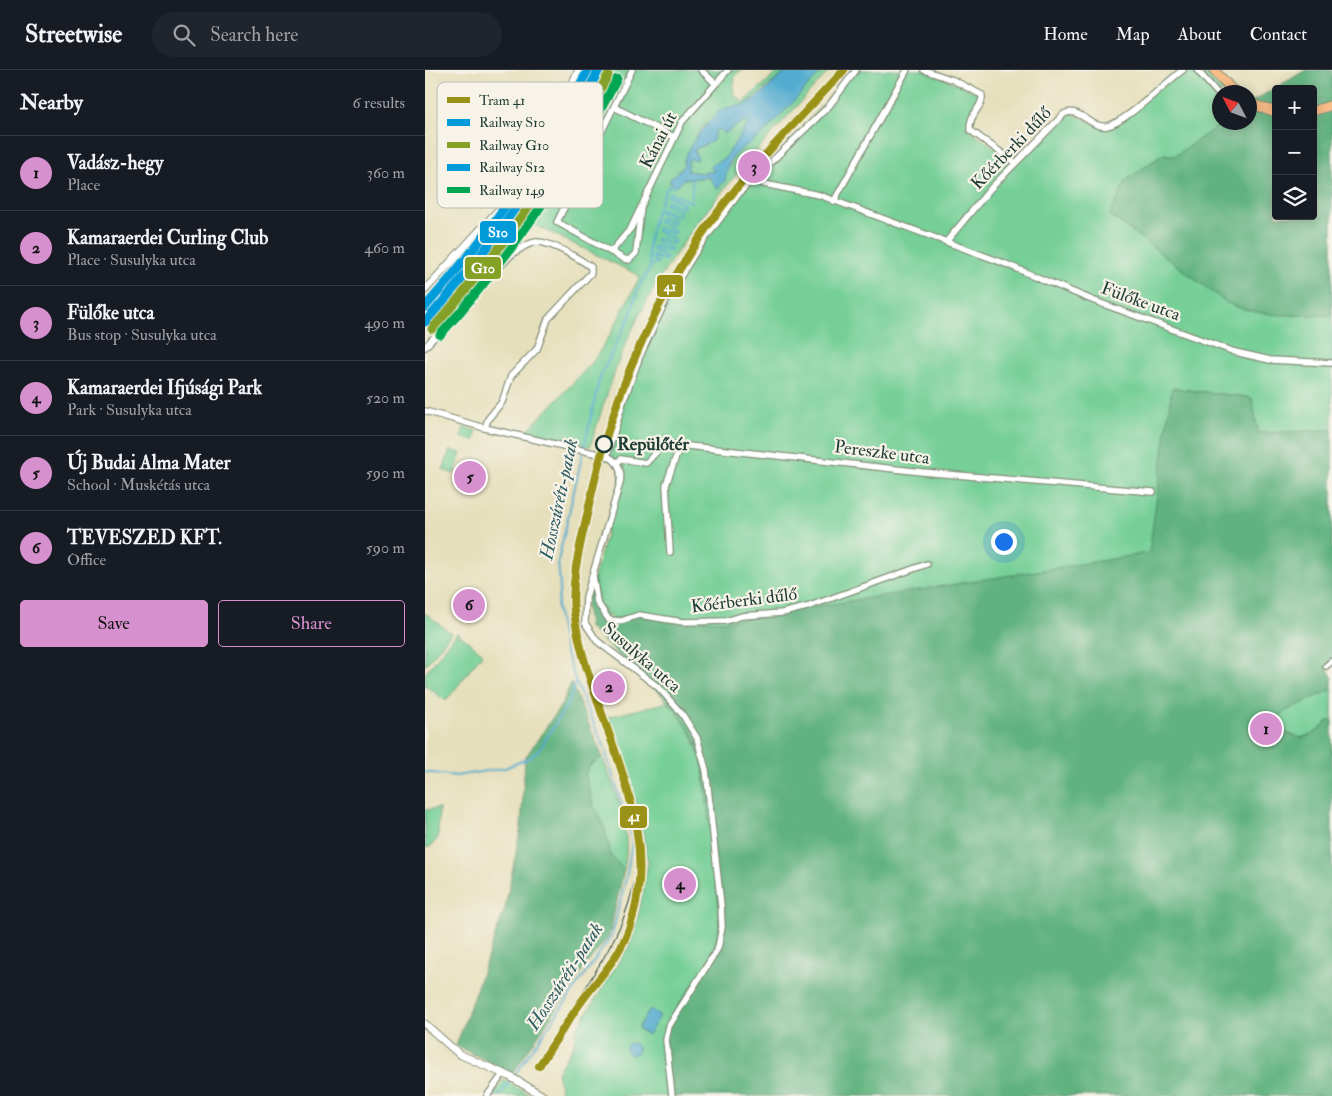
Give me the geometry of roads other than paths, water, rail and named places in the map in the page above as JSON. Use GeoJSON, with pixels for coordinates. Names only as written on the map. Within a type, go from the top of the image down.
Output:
{"type":"FeatureCollection","features":[{"type":"Feature","properties":{"kind":"main road"},"geometry":{"type":"LineString","coordinates":[[1214,70],[1228,85]]}},
{"type":"Feature","properties":{"kind":"main road"},"geometry":{"type":"LineString","coordinates":[[1317,110],[1332,105]]}},
{"type":"Feature","properties":{"kind":"main road"},"geometry":{"type":"LineString","coordinates":[[1257,106],[1272,111]]}},
{"type":"Feature","properties":{"kind":"street"},"geometry":{"type":"LineString","coordinates":[[573,82],[579,70]]}},
{"type":"Feature","properties":{"kind":"street"},"geometry":{"type":"LineString","coordinates":[[603,129],[632,70]]}},
{"type":"Feature","properties":{"kind":"street"},"geometry":{"type":"LineString","coordinates":[[701,70],[715,84]]}},
{"type":"Feature","properties":{"kind":"street","name":"Kánai út"},"geometry":{"type":"LineString","coordinates":[[641,207],[636,253],[627,260],[611,252],[631,228],[674,137],[690,112],[728,70]]}},
{"type":"Feature","properties":{"kind":"street"},"geometry":{"type":"LineString","coordinates":[[607,456],[639,356],[666,300],[716,224],[741,192],[829,106],[855,70]]}},
{"type":"Feature","properties":{"kind":"street"},"geometry":{"type":"LineString","coordinates":[[834,201],[907,70]]}},
{"type":"Feature","properties":{"kind":"street"},"geometry":{"type":"LineString","coordinates":[[924,70],[953,80],[982,94],[981,103],[971,117],[969,130],[1014,162]]}},
{"type":"Feature","properties":{"kind":"street","name":"Kőérberki dűlő"},"geometry":{"type":"LineString","coordinates":[[946,242],[1014,162],[1063,114],[1074,112],[1097,125],[1108,126],[1131,112],[1183,70]]}},
{"type":"Feature","properties":{"kind":"street"},"geometry":{"type":"LineString","coordinates":[[1197,70],[1212,87]]}},
{"type":"Feature","properties":{"kind":"street"},"geometry":{"type":"LineString","coordinates":[[614,107],[674,137]]}},
{"type":"Feature","properties":{"kind":"street","name":"Fülőke utca"},"geometry":{"type":"LineString","coordinates":[[756,179],[764,184],[819,195],[1012,266],[1097,302],[1165,324],[1235,352],[1270,360],[1332,363]]}},
{"type":"Feature","properties":{"kind":"street"},"geometry":{"type":"LineString","coordinates":[[425,290],[500,208]]}},
{"type":"Feature","properties":{"kind":"street"},"geometry":{"type":"LineString","coordinates":[[563,208],[557,219],[559,224],[611,252]]}},
{"type":"Feature","properties":{"kind":"street"},"geometry":{"type":"LineString","coordinates":[[425,347],[511,255],[534,242],[551,246],[586,263],[593,269],[548,319],[537,349],[511,376],[502,402],[488,419],[485,428]]}},
{"type":"Feature","properties":{"kind":"street"},"geometry":{"type":"LineString","coordinates":[[425,411],[485,428],[607,456],[617,463]]}},
{"type":"Feature","properties":{"kind":"street"},"geometry":{"type":"LineString","coordinates":[[670,552],[666,485],[680,445]]}},
{"type":"Feature","properties":{"kind":"street","name":"Pereszke utca"},"geometry":{"type":"LineString","coordinates":[[617,463],[621,459],[646,463],[662,446],[680,445],[922,472],[1153,492]]}},
{"type":"Feature","properties":{"kind":"street","name":"Susulyka utca"},"geometry":{"type":"LineString","coordinates":[[617,463],[621,472],[620,483],[584,607],[589,631],[597,640],[651,681],[672,702],[697,738],[706,770],[722,927],[718,948],[713,958],[669,1026],[666,1040],[672,1096]]}},
{"type":"Feature","properties":{"kind":"street","name":"Kőérberki dűlő"},"geometry":{"type":"LineString","coordinates":[[593,574],[597,602],[609,620],[621,621],[639,615],[683,622],[726,621],[742,616],[782,613],[807,607],[927,564]]}},
{"type":"Feature","properties":{"kind":"street"},"geometry":{"type":"LineString","coordinates":[[1326,666],[1332,661]]}},
{"type":"Feature","properties":{"kind":"street"},"geometry":{"type":"LineString","coordinates":[[425,1024],[459,1054],[506,1075],[543,1096]]}},
{"type":"Feature","properties":{"kind":"street"},"geometry":{"type":"LineString","coordinates":[[487,1096],[506,1075]]}},
{"type":"Feature","properties":{"kind":"water"},"geometry":{"type":"Polygon","coordinates":[[[788,70],[823,70],[764,133],[737,152],[729,163],[725,180],[717,189],[709,177],[684,179],[677,186],[670,182],[670,179],[684,166],[684,161],[691,146],[715,115],[723,109],[752,101],[788,70]],[[744,121],[724,134],[720,129],[715,131],[713,141],[695,149],[694,153],[698,157],[697,160],[689,159],[687,171],[702,173],[714,171],[710,166],[725,158],[748,123],[744,121]]]}},
{"type":"Feature","properties":{"kind":"water"},"geometry":{"type":"Polygon","coordinates":[[[650,1009],[660,1016],[648,1035],[638,1028],[650,1009]]]}},
{"type":"Feature","properties":{"kind":"water"},"geometry":{"type":"Polygon","coordinates":[[[630,1043],[634,1043],[638,1049],[634,1055],[630,1055],[626,1051],[626,1047],[630,1043]]]}},
{"type":"Feature","properties":{"kind":"waterway"},"geometry":{"type":"LineString","coordinates":[[651,266],[658,262],[652,258],[653,256],[665,260],[667,257],[653,250],[654,246],[670,252],[671,249],[656,241],[657,238],[673,244],[674,240],[657,231],[658,228],[674,234],[676,231],[658,222],[660,218],[672,224],[674,220],[660,212],[662,209],[678,217],[680,212],[665,204],[667,201],[683,208],[684,204],[668,196],[670,193],[691,202],[693,176]]}},
{"type":"Feature","properties":{"kind":"waterway","name":"Hosszúréti-patak"},"geometry":{"type":"LineString","coordinates":[[514,1076],[612,935],[627,874],[632,843],[631,834],[604,747],[576,683],[565,649],[557,608],[560,586],[558,561],[600,377],[630,316],[638,289],[651,266],[648,247],[652,226],[660,204],[668,186],[673,187],[676,183]]}},
{"type":"Feature","properties":{"kind":"waterway"},"geometry":{"type":"LineString","coordinates":[[425,772],[456,776],[505,768],[531,757],[541,747],[570,700],[575,684]]}},
{"type":"Feature","properties":{"kind":"waterway","name":"Hosszúréti-patak"},"geometry":{"type":"LineString","coordinates":[[499,1096],[511,1080]]}},
{"type":"Feature","properties":{"kind":"tram line","name":"41"},"geometry":{"type":"LineString","coordinates":[[539,1066],[579,1005],[616,955],[626,936],[638,895],[639,854],[633,814],[623,773],[582,652],[573,598],[575,570],[581,542],[600,459],[612,418],[644,337],[685,261],[735,190],[761,159],[844,70]]}},
{"type":"Feature","properties":{"kind":"tram line"},"geometry":{"type":"LineString","coordinates":[[561,1031],[613,941],[629,903],[634,882]]}},
{"type":"Feature","properties":{"kind":"tram line"},"geometry":{"type":"LineString","coordinates":[[543,1068],[602,977]]}},
{"type":"Feature","properties":{"kind":"rail line","name":"S12"},"geometry":{"type":"LineString","coordinates":[[582,82],[588,70]]}},
{"type":"Feature","properties":{"kind":"rail line","name":"S10"},"geometry":{"type":"LineString","coordinates":[[593,82],[599,70]]}},
{"type":"Feature","properties":{"kind":"rail line","name":"G10"},"geometry":{"type":"LineString","coordinates":[[603,84],[608,75]]}},
{"type":"Feature","properties":{"kind":"rail line","name":"149"},"geometry":{"type":"LineString","coordinates":[[603,105],[617,79]]}},
{"type":"Feature","properties":{"kind":"rail line","name":"S12"},"geometry":{"type":"LineString","coordinates":[[425,307],[472,252],[504,208]]}},
{"type":"Feature","properties":{"kind":"rail line","name":"S10"},"geometry":{"type":"LineString","coordinates":[[425,322],[475,263],[516,208]]}},
{"type":"Feature","properties":{"kind":"rail line","name":"G10"},"geometry":{"type":"LineString","coordinates":[[432,329],[506,239],[527,208]]}},
{"type":"Feature","properties":{"kind":"rail line","name":"149"},"geometry":{"type":"LineString","coordinates":[[440,335],[514,245],[539,208]]}},
{"type":"Feature","properties":{"kind":"place","name":"Fülőke utca"},"geometry":{"type":"Point","coordinates":[754,167]}},
{"type":"Feature","properties":{"kind":"place","name":"Repülőtér"},"geometry":{"type":"Point","coordinates":[604,444]}},
{"type":"Feature","properties":{"kind":"place","name":"Új Budai Alma Mater"},"geometry":{"type":"Point","coordinates":[470,477]}},
{"type":"Feature","properties":{"kind":"place","name":"TEVESZED KFT."},"geometry":{"type":"Point","coordinates":[469,605]}},
{"type":"Feature","properties":{"kind":"place","name":"Kamaraerdei Curling Club"},"geometry":{"type":"Point","coordinates":[609,687]}},
{"type":"Feature","properties":{"kind":"place","name":"Vadász-hegy"},"geometry":{"type":"Point","coordinates":[1266,729]}},
{"type":"Feature","properties":{"kind":"place","name":"Kamaraerdei Ifjúsági Park"},"geometry":{"type":"Point","coordinates":[680,884]}}]}
